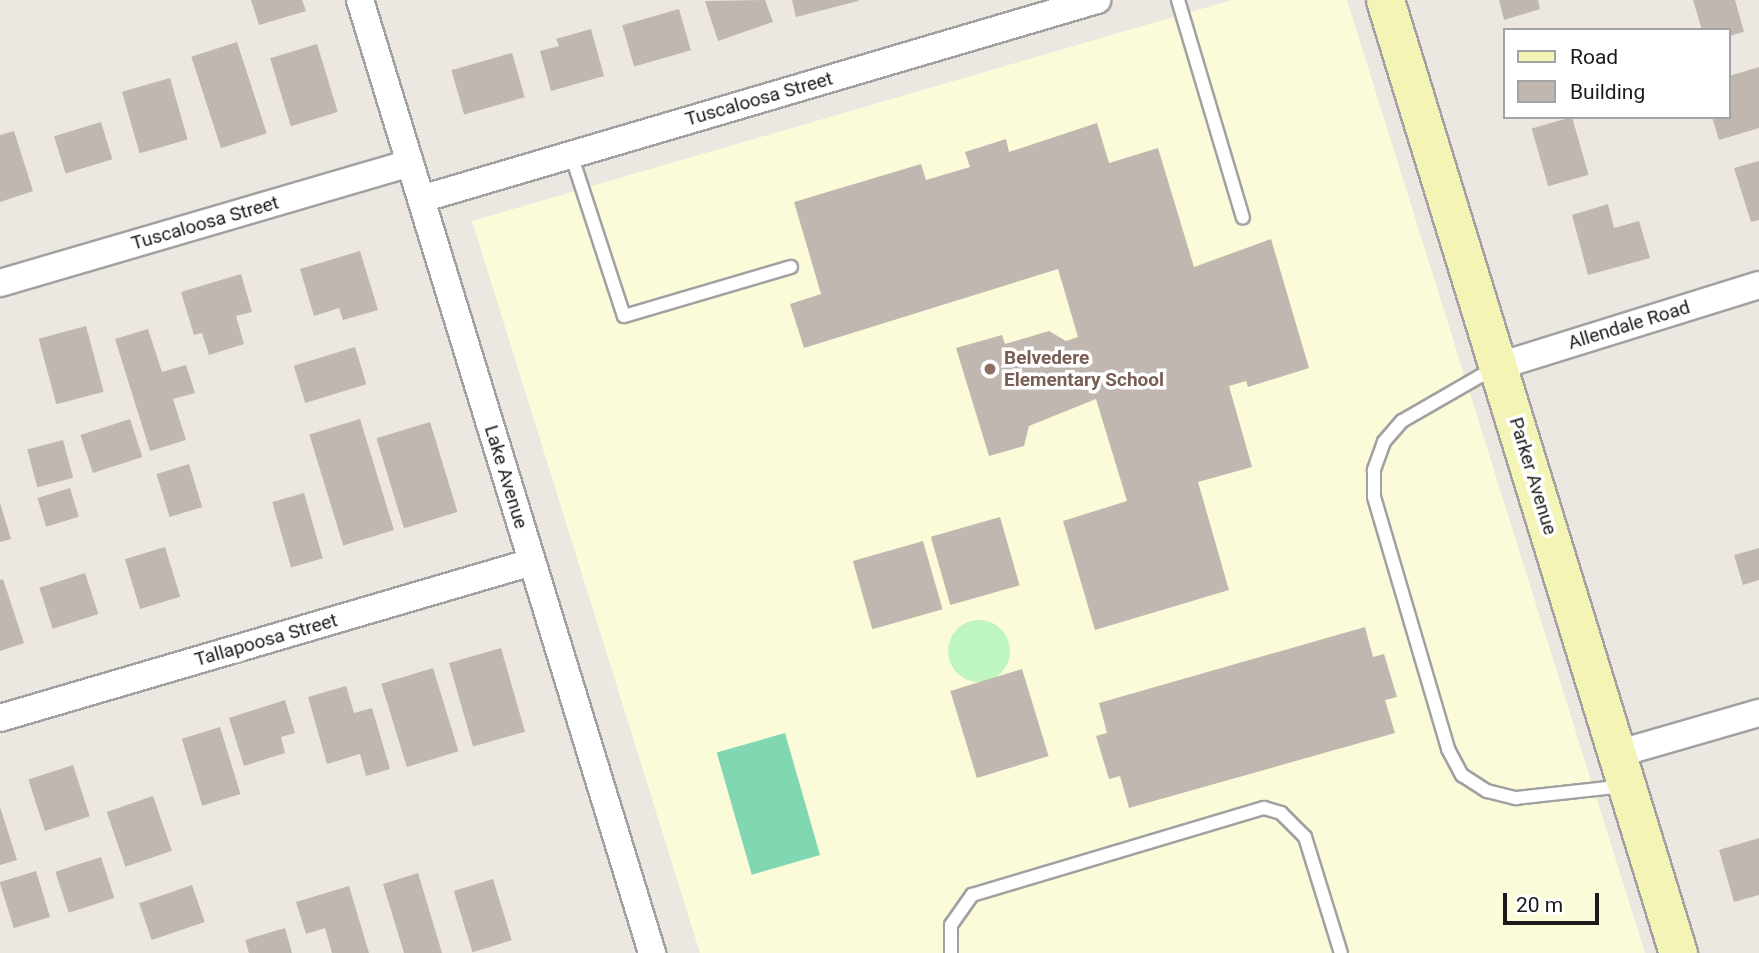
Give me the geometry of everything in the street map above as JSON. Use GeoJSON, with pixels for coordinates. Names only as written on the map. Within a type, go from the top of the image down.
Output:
{"type":"FeatureCollection","features":[{"type":"Feature","properties":{"kind":"street","name":"Lake Avenue"},"geometry":{"type":"LineString","coordinates":[[360,0],[652,953]]}},
{"type":"Feature","properties":{"kind":"street","name":"Tuscaloosa Street"},"geometry":{"type":"LineString","coordinates":[[421,199],[1097,0]]}},
{"type":"Feature","properties":{"kind":"street","name":"Parker Avenue"},"geometry":{"type":"LineString","coordinates":[[1385,0],[1678,953]]}},
{"type":"Feature","properties":{"kind":"street","name":"Tuscaloosa Street"},"geometry":{"type":"LineString","coordinates":[[0,283],[410,163]]}},
{"type":"Feature","properties":{"kind":"street","name":"Allendale Road"},"geometry":{"type":"LineString","coordinates":[[1499,366],[1759,285]]}},
{"type":"Feature","properties":{"kind":"street","name":"Tallapoosa Street"},"geometry":{"type":"LineString","coordinates":[[0,718],[532,562]]}},
{"type":"Feature","properties":{"kind":"street"},"geometry":{"type":"LineString","coordinates":[[1622,770],[1759,713]]}},
{"type":"Feature","properties":{"kind":"lane"},"geometry":{"type":"LineString","coordinates":[[1178,0],[1242,218]]}},
{"type":"Feature","properties":{"kind":"lane"},"geometry":{"type":"LineString","coordinates":[[571,154],[624,316],[791,267]]}},
{"type":"Feature","properties":{"kind":"lane"},"geometry":{"type":"LineString","coordinates":[[1499,366],[1402,421],[1384,442],[1374,470],[1374,497],[1447,749],[1462,775],[1486,791],[1516,799],[1622,770]]}},
{"type":"Feature","properties":{"kind":"lane"},"geometry":{"type":"LineString","coordinates":[[951,953],[951,925],[972,895],[1264,808],[1288,818],[1305,837],[1340,953]]}},
{"type":"Feature","properties":{"kind":"shaded area","name":"Belvedere Elementary School"},"geometry":{"type":"Polygon","coordinates":[[[1232,0],[1347,0],[1645,953],[700,953],[472,221],[1232,0]]]}},
{"type":"Feature","properties":{"kind":"green space"},"geometry":{"type":"Polygon","coordinates":[[[979,620],[991,622],[1001,629],[1008,639],[1008,663],[1001,673],[991,680],[979,682],[967,680],[957,673],[950,663],[948,651],[950,639],[957,629],[967,622],[979,620]]]}},
{"type":"Feature","properties":{"kind":"green space"},"geometry":{"type":"Polygon","coordinates":[[[785,733],[820,855],[752,875],[717,753],[785,733]]]}},
{"type":"Feature","properties":{"kind":"building"},"geometry":{"type":"Polygon","coordinates":[[[251,0],[302,0],[306,11],[259,25],[251,0]]]}},
{"type":"Feature","properties":{"kind":"building"},"geometry":{"type":"Polygon","coordinates":[[[765,0],[773,22],[718,41],[705,1],[765,0]]]}},
{"type":"Feature","properties":{"kind":"building"},"geometry":{"type":"Polygon","coordinates":[[[792,0],[858,0],[858,1],[796,17],[792,0]]]}},
{"type":"Feature","properties":{"kind":"building"},"geometry":{"type":"Polygon","coordinates":[[[1499,0],[1538,0],[1540,9],[1504,20],[1499,0]]]}},
{"type":"Feature","properties":{"kind":"building"},"geometry":{"type":"Polygon","coordinates":[[[1693,0],[1735,0],[1744,32],[1731,35],[1731,28],[1701,28],[1693,0]]]}},
{"type":"Feature","properties":{"kind":"building"},"geometry":{"type":"Polygon","coordinates":[[[679,9],[691,50],[634,67],[622,25],[679,9]]]}},
{"type":"Feature","properties":{"kind":"building"},"geometry":{"type":"Polygon","coordinates":[[[591,29],[604,76],[551,91],[540,51],[559,46],[556,39],[591,29]]]}},
{"type":"Feature","properties":{"kind":"building"},"geometry":{"type":"Polygon","coordinates":[[[237,42],[267,133],[221,148],[191,57],[237,42]]]}},
{"type":"Feature","properties":{"kind":"building"},"geometry":{"type":"Polygon","coordinates":[[[317,44],[338,112],[291,126],[270,58],[317,44]]]}},
{"type":"Feature","properties":{"kind":"building"},"geometry":{"type":"Polygon","coordinates":[[[512,53],[525,97],[464,115],[451,70],[512,53]]]}},
{"type":"Feature","properties":{"kind":"building"},"geometry":{"type":"Polygon","coordinates":[[[1759,67],[1759,128],[1719,140],[1713,119],[1731,119],[1731,75],[1759,67]]]}},
{"type":"Feature","properties":{"kind":"building"},"geometry":{"type":"Polygon","coordinates":[[[170,78],[188,140],[140,153],[122,92],[170,78]]]}},
{"type":"Feature","properties":{"kind":"building"},"geometry":{"type":"Polygon","coordinates":[[[1573,119],[1589,175],[1548,186],[1532,129],[1573,119]]]}},
{"type":"Feature","properties":{"kind":"building"},"geometry":{"type":"Polygon","coordinates":[[[101,122],[112,159],[66,174],[54,136],[101,122]]]}},
{"type":"Feature","properties":{"kind":"building"},"geometry":{"type":"Polygon","coordinates":[[[1097,123],[1109,163],[1158,148],[1194,267],[1271,239],[1309,368],[1248,387],[1246,381],[1229,386],[1252,467],[1198,482],[1229,590],[1095,630],[1063,521],[1127,501],[1096,399],[1029,426],[1024,446],[989,456],[956,348],[1002,335],[1005,344],[1049,331],[1066,341],[1078,337],[1058,269],[804,348],[790,304],[821,294],[794,202],[921,164],[926,180],[970,167],[965,152],[1006,139],[1009,152],[1097,123]]]}},
{"type":"Feature","properties":{"kind":"building"},"geometry":{"type":"Polygon","coordinates":[[[14,131],[33,191],[0,202],[0,135],[14,131]]]}},
{"type":"Feature","properties":{"kind":"building"},"geometry":{"type":"Polygon","coordinates":[[[1759,161],[1759,220],[1751,222],[1734,168],[1759,161]]]}},
{"type":"Feature","properties":{"kind":"building"},"geometry":{"type":"Polygon","coordinates":[[[1608,204],[1614,228],[1639,221],[1650,258],[1588,275],[1572,215],[1608,204]]]}},
{"type":"Feature","properties":{"kind":"building"},"geometry":{"type":"Polygon","coordinates":[[[360,251],[378,310],[343,320],[339,308],[314,316],[300,269],[360,251]]]}},
{"type":"Feature","properties":{"kind":"building"},"geometry":{"type":"Polygon","coordinates":[[[241,274],[252,312],[236,316],[244,344],[209,355],[202,333],[194,335],[181,292],[241,274]]]}},
{"type":"Feature","properties":{"kind":"building"},"geometry":{"type":"Polygon","coordinates":[[[86,326],[104,392],[56,404],[39,339],[86,326]]]}},
{"type":"Feature","properties":{"kind":"building"},"geometry":{"type":"Polygon","coordinates":[[[148,329],[162,372],[186,365],[195,393],[173,399],[186,440],[150,451],[115,339],[148,329]]]}},
{"type":"Feature","properties":{"kind":"building"},"geometry":{"type":"Polygon","coordinates":[[[355,347],[366,384],[305,403],[294,366],[355,347]]]}},
{"type":"Feature","properties":{"kind":"building"},"geometry":{"type":"Polygon","coordinates":[[[130,419],[142,457],[93,473],[81,435],[130,419]]]}},
{"type":"Feature","properties":{"kind":"building"},"geometry":{"type":"Polygon","coordinates":[[[360,419],[394,530],[343,545],[309,434],[360,419]]]}},
{"type":"Feature","properties":{"kind":"building"},"geometry":{"type":"Polygon","coordinates":[[[430,422],[457,512],[404,528],[376,438],[430,422]]]}},
{"type":"Feature","properties":{"kind":"building"},"geometry":{"type":"Polygon","coordinates":[[[63,440],[73,478],[37,487],[27,450],[63,440]]]}},
{"type":"Feature","properties":{"kind":"building"},"geometry":{"type":"Polygon","coordinates":[[[189,464],[202,507],[170,517],[156,474],[189,464]]]}},
{"type":"Feature","properties":{"kind":"building"},"geometry":{"type":"Polygon","coordinates":[[[70,488],[79,517],[46,527],[37,498],[70,488]]]}},
{"type":"Feature","properties":{"kind":"building"},"geometry":{"type":"Polygon","coordinates":[[[304,493],[323,558],[291,567],[272,502],[304,493]]]}},
{"type":"Feature","properties":{"kind":"building"},"geometry":{"type":"Polygon","coordinates":[[[0,503],[11,539],[0,542],[0,503]]]}},
{"type":"Feature","properties":{"kind":"building"},"geometry":{"type":"Polygon","coordinates":[[[1000,517],[1020,585],[950,605],[931,537],[1000,517]]]}},
{"type":"Feature","properties":{"kind":"building"},"geometry":{"type":"Polygon","coordinates":[[[923,541],[943,609],[872,629],[853,561],[923,541]]]}},
{"type":"Feature","properties":{"kind":"building"},"geometry":{"type":"Polygon","coordinates":[[[165,547],[180,597],[140,609],[125,559],[165,547]]]}},
{"type":"Feature","properties":{"kind":"building"},"geometry":{"type":"Polygon","coordinates":[[[1759,548],[1759,580],[1743,585],[1734,555],[1759,548]]]}},
{"type":"Feature","properties":{"kind":"building"},"geometry":{"type":"Polygon","coordinates":[[[85,573],[98,614],[53,629],[39,588],[85,573]]]}},
{"type":"Feature","properties":{"kind":"building"},"geometry":{"type":"Polygon","coordinates":[[[3,579],[24,643],[0,651],[0,580],[3,579]]]}},
{"type":"Feature","properties":{"kind":"building"},"geometry":{"type":"Polygon","coordinates":[[[1365,627],[1373,657],[1384,654],[1397,697],[1385,700],[1395,733],[1129,808],[1120,776],[1109,779],[1096,736],[1107,733],[1099,703],[1365,627]]]}},
{"type":"Feature","properties":{"kind":"building"},"geometry":{"type":"Polygon","coordinates":[[[501,648],[525,732],[473,747],[449,663],[501,648]]]}},
{"type":"Feature","properties":{"kind":"building"},"geometry":{"type":"Polygon","coordinates":[[[433,668],[458,751],[407,767],[381,684],[433,668]]]}},
{"type":"Feature","properties":{"kind":"building"},"geometry":{"type":"Polygon","coordinates":[[[1022,669],[1049,756],[977,778],[950,691],[1022,669]]]}},
{"type":"Feature","properties":{"kind":"building"},"geometry":{"type":"Polygon","coordinates":[[[346,686],[354,713],[372,708],[390,769],[366,776],[360,754],[327,764],[308,697],[346,686]]]}},
{"type":"Feature","properties":{"kind":"building"},"geometry":{"type":"Polygon","coordinates":[[[285,700],[295,733],[281,737],[285,753],[244,766],[229,718],[285,700]]]}},
{"type":"Feature","properties":{"kind":"building"},"geometry":{"type":"Polygon","coordinates":[[[220,727],[240,794],[202,806],[182,739],[220,727]]]}},
{"type":"Feature","properties":{"kind":"building"},"geometry":{"type":"Polygon","coordinates":[[[73,765],[90,816],[45,831],[28,780],[73,765]]]}},
{"type":"Feature","properties":{"kind":"building"},"geometry":{"type":"Polygon","coordinates":[[[153,796],[172,851],[126,867],[107,812],[153,796]]]}},
{"type":"Feature","properties":{"kind":"building"},"geometry":{"type":"Polygon","coordinates":[[[0,807],[17,860],[0,865],[0,807]]]}},
{"type":"Feature","properties":{"kind":"building"},"geometry":{"type":"Polygon","coordinates":[[[1759,838],[1759,895],[1734,902],[1719,850],[1759,838]]]}},
{"type":"Feature","properties":{"kind":"building"},"geometry":{"type":"Polygon","coordinates":[[[101,857],[114,898],[69,913],[55,872],[101,857]]]}},
{"type":"Feature","properties":{"kind":"building"},"geometry":{"type":"Polygon","coordinates":[[[36,871],[50,917],[14,928],[0,882],[36,871]]]}},
{"type":"Feature","properties":{"kind":"building"},"geometry":{"type":"Polygon","coordinates":[[[418,873],[442,953],[404,953],[383,884],[418,873]]]}},
{"type":"Feature","properties":{"kind":"building"},"geometry":{"type":"Polygon","coordinates":[[[493,879],[512,940],[473,952],[454,891],[493,879]]]}},
{"type":"Feature","properties":{"kind":"building"},"geometry":{"type":"Polygon","coordinates":[[[192,885],[205,922],[152,940],[139,903],[192,885]]]}},
{"type":"Feature","properties":{"kind":"building"},"geometry":{"type":"Polygon","coordinates":[[[349,886],[369,953],[332,953],[325,928],[306,934],[296,902],[349,886]]]}},
{"type":"Feature","properties":{"kind":"building"},"geometry":{"type":"Polygon","coordinates":[[[285,928],[292,953],[249,953],[245,940],[285,928]]]}},
{"type":"Feature","properties":{"kind":"place","name":"Belvedere Elementary School"},"geometry":{"type":"Point","coordinates":[990,369]}}]}
